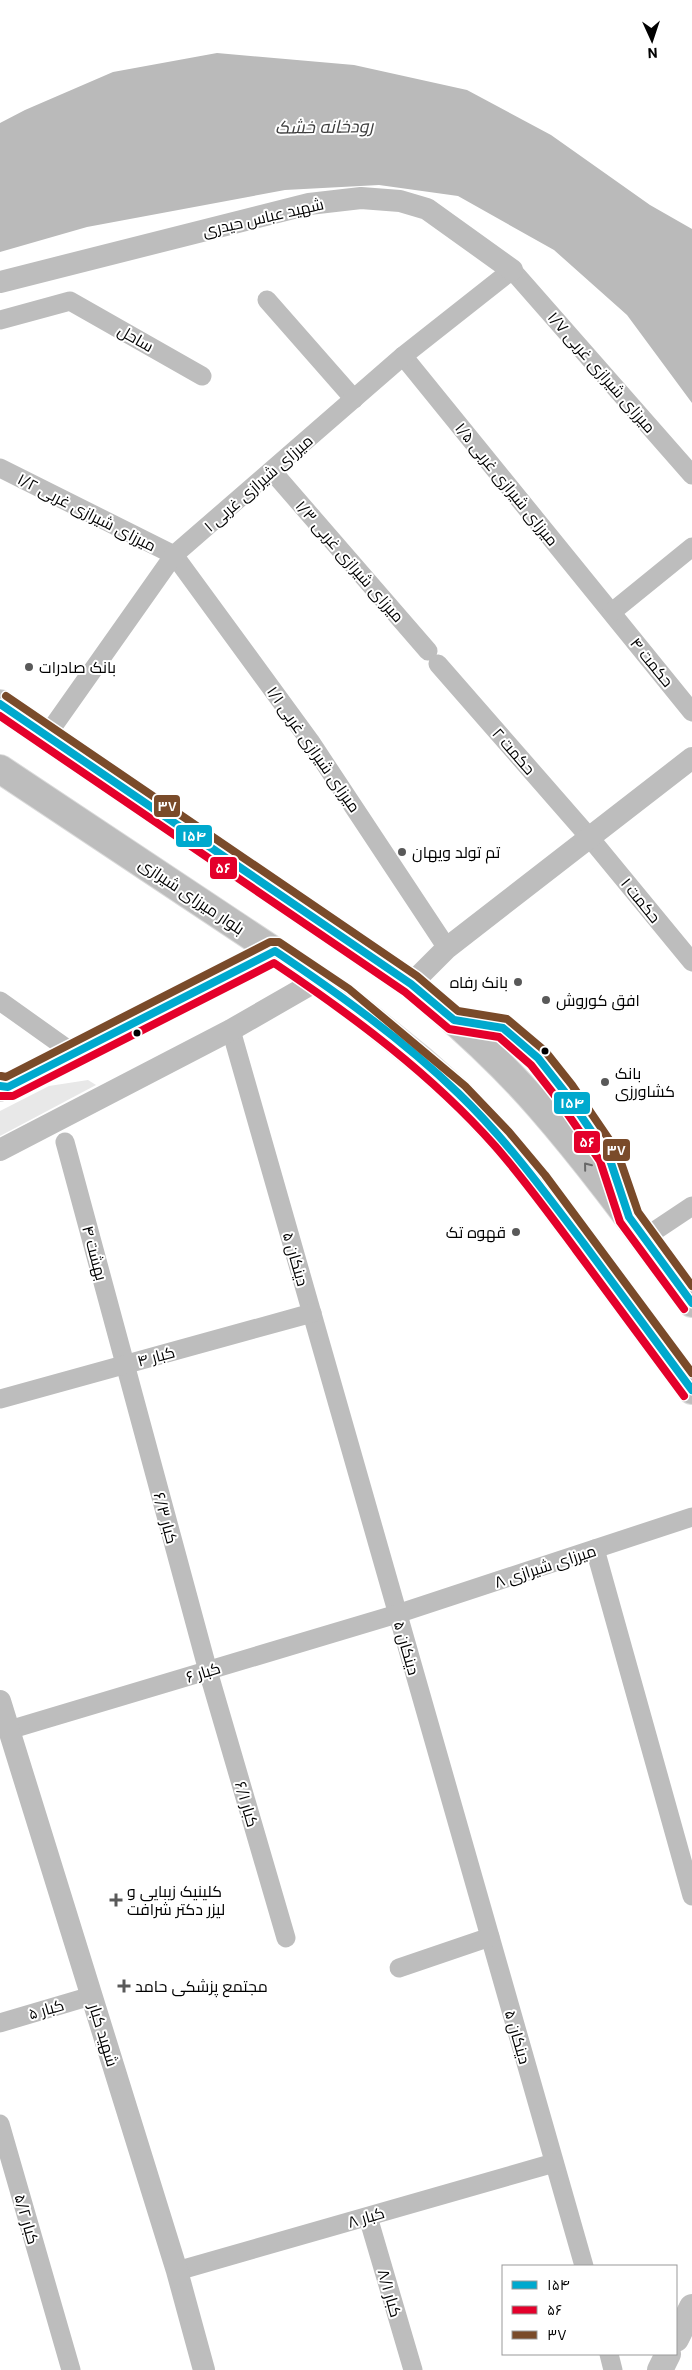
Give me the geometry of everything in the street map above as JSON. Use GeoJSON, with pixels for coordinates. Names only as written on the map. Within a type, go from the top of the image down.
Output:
{"type":"FeatureCollection","features":[{"type":"Feature","properties":{"kind":"main road"},"geometry":{"type":"LineString","coordinates":[[0,704],[411,984],[454,1020],[540,1107],[644,1238],[692,1303]]}},
{"type":"Feature","properties":{"kind":"main road"},"geometry":{"type":"LineString","coordinates":[[0,750],[124,851]]}},
{"type":"Feature","properties":{"kind":"main road","name":"بلوار میرزای شیرازی"},"geometry":{"type":"LineString","coordinates":[[0,769],[343,997],[458,1093],[502,1139],[537,1181],[692,1390]]}},
{"type":"Feature","properties":{"kind":"main road"},"geometry":{"type":"LineString","coordinates":[[679,2339],[692,2307]]}},
{"type":"Feature","properties":{"kind":"main road"},"geometry":{"type":"LineString","coordinates":[[660,2370],[669,2355]]}},
{"type":"Feature","properties":{"kind":"street","name":"شهید عباس حیدری"},"geometry":{"type":"LineString","coordinates":[[0,282],[309,204],[361,198],[400,201],[427,209],[512,270]]}},
{"type":"Feature","properties":{"kind":"street","name":"۱ میرزای شیرازی غربی"},"geometry":{"type":"LineString","coordinates":[[47,735],[174,555],[403,356],[512,270]]}},
{"type":"Feature","properties":{"kind":"street","name":"۱/۷ میرزای شیرازی غربی"},"geometry":{"type":"LineString","coordinates":[[512,270],[692,475]]}},
{"type":"Feature","properties":{"kind":"street"},"geometry":{"type":"LineString","coordinates":[[267,300],[354,399]]}},
{"type":"Feature","properties":{"kind":"street","name":"ساحل"},"geometry":{"type":"LineString","coordinates":[[0,320],[70,301],[202,376]]}},
{"type":"Feature","properties":{"kind":"street","name":"۱/۵ میرزای شیرازی غربی"},"geometry":{"type":"LineString","coordinates":[[403,356],[612,612]]}},
{"type":"Feature","properties":{"kind":"street","name":"۱/۲ میرزای شیرازی غربی"},"geometry":{"type":"LineString","coordinates":[[0,468],[174,555]]}},
{"type":"Feature","properties":{"kind":"street","name":"۱/۳ میرزای شیرازی غربی"},"geometry":{"type":"LineString","coordinates":[[272,471],[433,657]]}},
{"type":"Feature","properties":{"kind":"street"},"geometry":{"type":"LineString","coordinates":[[612,612],[692,547]]}},
{"type":"Feature","properties":{"kind":"street","name":"۱/۱ میرزای شیرازی غربی"},"geometry":{"type":"LineString","coordinates":[[174,555],[310,741],[447,948]]}},
{"type":"Feature","properties":{"kind":"street","name":"۴ حکمت"},"geometry":{"type":"LineString","coordinates":[[612,612],[692,712]]}},
{"type":"Feature","properties":{"kind":"street","name":"۲ حکمت"},"geometry":{"type":"LineString","coordinates":[[433,657],[590,838]]}},
{"type":"Feature","properties":{"kind":"street"},"geometry":{"type":"LineString","coordinates":[[411,984],[447,948],[692,758]]}},
{"type":"Feature","properties":{"kind":"street","name":"۱ حکمت"},"geometry":{"type":"LineString","coordinates":[[590,838],[692,962]]}},
{"type":"Feature","properties":{"kind":"street"},"geometry":{"type":"LineString","coordinates":[[3,1088],[275,951]]}},
{"type":"Feature","properties":{"kind":"street"},"geometry":{"type":"LineString","coordinates":[[0,1150],[231,1030],[318,980]]}},
{"type":"Feature","properties":{"kind":"street"},"geometry":{"type":"LineString","coordinates":[[0,1000],[74,1053]]}},
{"type":"Feature","properties":{"kind":"street","name":"۵ دینکان"},"geometry":{"type":"LineString","coordinates":[[231,1030],[584,2265]]}},
{"type":"Feature","properties":{"kind":"street","name":"۴ بهشت"},"geometry":{"type":"LineString","coordinates":[[65,1142],[124,1364]]}},
{"type":"Feature","properties":{"kind":"street"},"geometry":{"type":"LineString","coordinates":[[644,1238],[692,1206]]}},
{"type":"Feature","properties":{"kind":"street","name":"۴ کبار"},"geometry":{"type":"LineString","coordinates":[[0,1399],[312,1313]]}},
{"type":"Feature","properties":{"kind":"street","name":"۶/۳ کبار"},"geometry":{"type":"LineString","coordinates":[[124,1364],[208,1670]]}},
{"type":"Feature","properties":{"kind":"street","name":"۸ میرزای شیرازی"},"geometry":{"type":"LineString","coordinates":[[398,1614],[692,1517]]}},
{"type":"Feature","properties":{"kind":"street"},"geometry":{"type":"LineString","coordinates":[[595,1550],[692,1895]]}},
{"type":"Feature","properties":{"kind":"street","name":"۶ کبار"},"geometry":{"type":"LineString","coordinates":[[9,1730],[398,1614]]}},
{"type":"Feature","properties":{"kind":"street","name":"۶/۱ کبار"},"geometry":{"type":"LineString","coordinates":[[208,1670],[286,1938]]}},
{"type":"Feature","properties":{"kind":"street","name":"شهید کبار"},"geometry":{"type":"LineString","coordinates":[[0,1700],[177,2270],[204,2370]]}},
{"type":"Feature","properties":{"kind":"street"},"geometry":{"type":"LineString","coordinates":[[399,1968],[490,1937]]}},
{"type":"Feature","properties":{"kind":"street","name":"۵ کبار"},"geometry":{"type":"LineString","coordinates":[[0,2023],[92,1996]]}},
{"type":"Feature","properties":{"kind":"street","name":"۵/۲ کبار"},"geometry":{"type":"LineString","coordinates":[[0,2124],[71,2370]]}},
{"type":"Feature","properties":{"kind":"street","name":"۸ کبار"},"geometry":{"type":"LineString","coordinates":[[177,2270],[554,2164]]}},
{"type":"Feature","properties":{"kind":"street","name":"۸/۱ کبار"},"geometry":{"type":"LineString","coordinates":[[368,2216],[413,2370]]}},
{"type":"Feature","properties":{"kind":"street"},"geometry":{"type":"LineString","coordinates":[[608,2355],[613,2370]]}},
{"type":"Feature","properties":{"kind":"shaded area"},"geometry":{"type":"Polygon","coordinates":[[[88,1080],[96,1085],[0,1136],[0,1111],[49,1086],[88,1080]]]}},
{"type":"Feature","properties":{"kind":"water","name":"رودخانه خشک"},"geometry":{"type":"Polygon","coordinates":[[[217,53],[354,65],[467,90],[551,135],[650,205],[692,229],[692,403],[627,315],[554,250],[458,196],[379,185],[285,190],[87,227],[0,252],[0,123],[25,110],[113,72],[217,53]]]}},
{"type":"Feature","properties":{"kind":"transit line","name":"۳۷"},"geometry":{"type":"LineString","coordinates":[[6,696],[417,976],[458,1011],[507,1019],[545,1051],[572,1085],[617,1151],[638,1212],[692,1286]]}},
{"type":"Feature","properties":{"kind":"transit line","name":"۱۵۴"},"geometry":{"type":"LineString","coordinates":[[0,704],[411,984],[454,1020],[503,1028],[538,1058],[564,1091],[609,1157],[629,1217],[692,1303]]}},
{"type":"Feature","properties":{"kind":"transit line","name":"۵۶"},"geometry":{"type":"LineString","coordinates":[[0,716],[405,992],[449,1029],[499,1037],[531,1065],[556,1097],[600,1161],[620,1222],[684,1309]]}},
{"type":"Feature","properties":{"kind":"transit line","name":"۳۷"},"geometry":{"type":"LineString","coordinates":[[1,1076],[6,1077],[270,942],[279,942],[349,989],[465,1086],[509,1132],[545,1175],[692,1373]]}},
{"type":"Feature","properties":{"kind":"transit line","name":"۱۵۴"},"geometry":{"type":"LineString","coordinates":[[0,1086],[8,1087],[275,951],[323,984],[415,1054],[475,1110],[539,1185],[692,1390]]}},
{"type":"Feature","properties":{"kind":"transit line","name":"۵۶"},"geometry":{"type":"LineString","coordinates":[[0,1096],[13,1096],[274,963],[362,1025],[418,1070],[445,1094],[495,1146],[537,1197],[684,1396]]}},
{"type":"Feature","properties":{"kind":"place","name":"بانک صادرات"},"geometry":{"type":"Point","coordinates":[29,667]}},
{"type":"Feature","properties":{"kind":"place","name":"تم تولد ویهان"},"geometry":{"type":"Point","coordinates":[402,852]}},
{"type":"Feature","properties":{"kind":"place","name":"بانک رفاه"},"geometry":{"type":"Point","coordinates":[518,982]}},
{"type":"Feature","properties":{"kind":"place","name":"افق کوروش"},"geometry":{"type":"Point","coordinates":[546,1000]}},
{"type":"Feature","properties":{"kind":"place","name":"بانک کشاورزی"},"geometry":{"type":"Point","coordinates":[605,1082]}},
{"type":"Feature","properties":{"kind":"place","name":"قهوه تک"},"geometry":{"type":"Point","coordinates":[516,1232]}},
{"type":"Feature","properties":{"kind":"place","name":"کلینیک زیبایی و لیزر دکتر شرافت"},"geometry":{"type":"Point","coordinates":[116,1900]}},
{"type":"Feature","properties":{"kind":"place","name":"مجتمع پزشکی حامد"},"geometry":{"type":"Point","coordinates":[124,1986]}}]}
